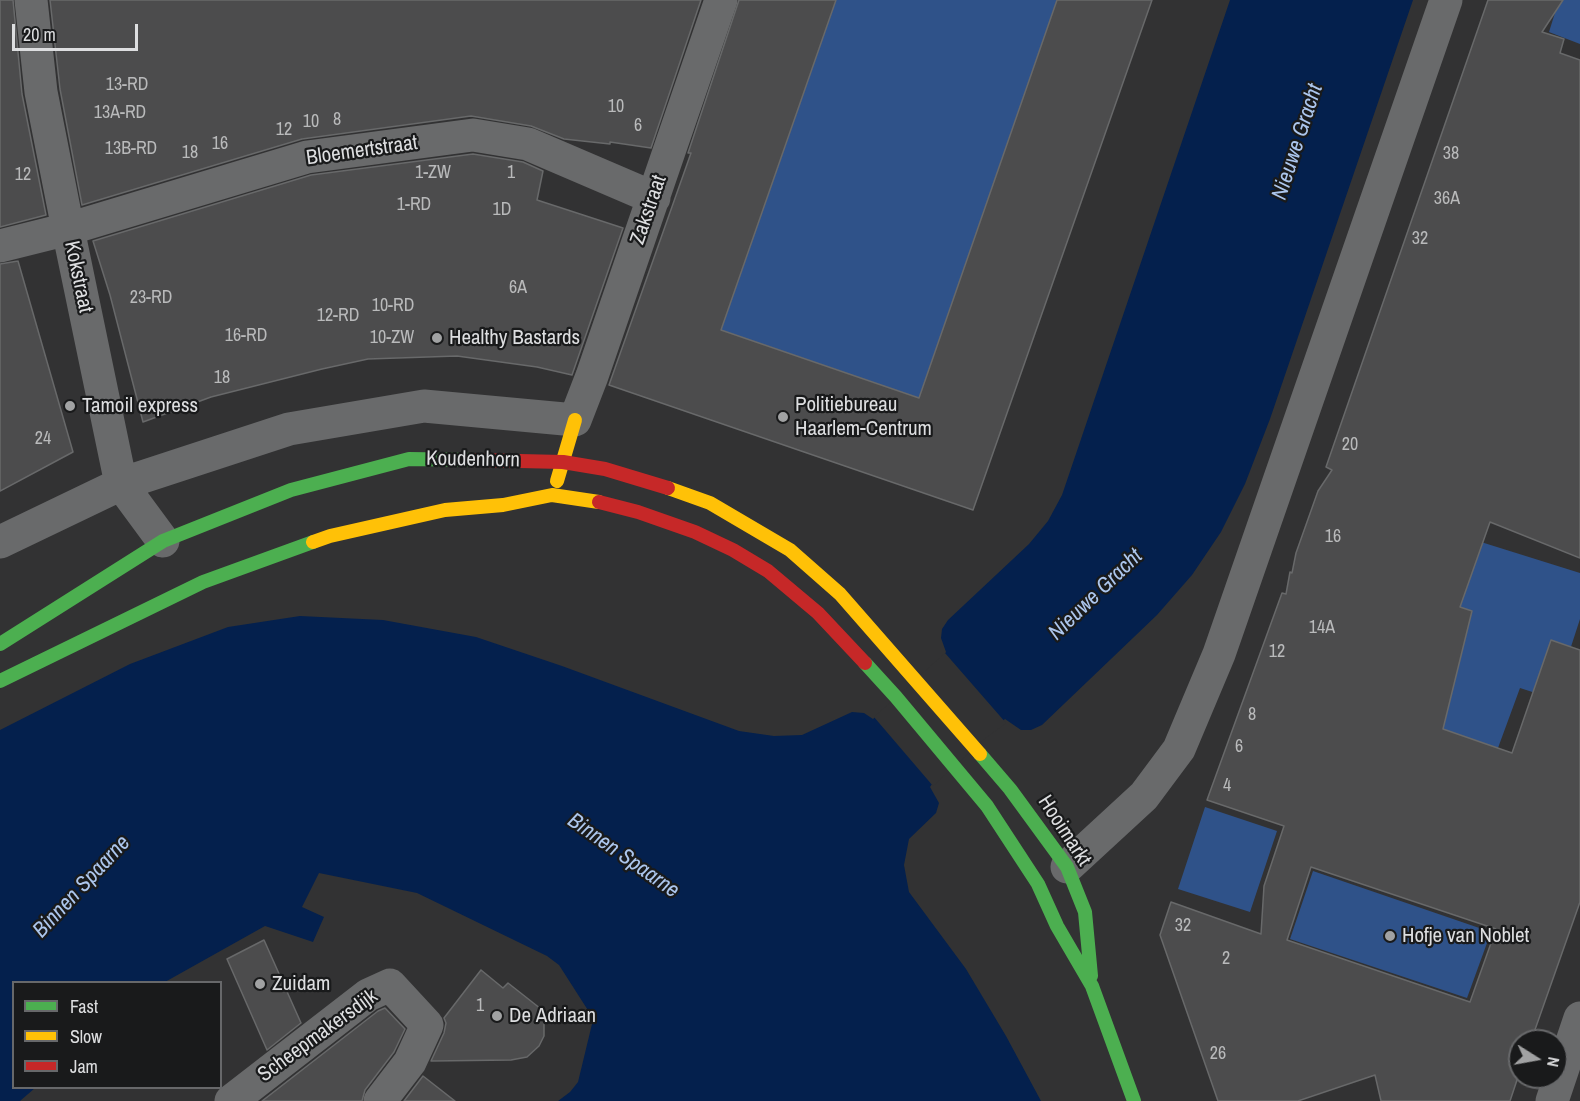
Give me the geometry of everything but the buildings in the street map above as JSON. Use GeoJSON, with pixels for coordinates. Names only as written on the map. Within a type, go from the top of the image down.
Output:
{"type":"FeatureCollection","features":[{"type":"Feature","properties":{"kind":"street","name":"Kokstraat"},"geometry":{"type":"LineString","coordinates":[[31,0],[42,92],[121,484],[167,545]]}},
{"type":"Feature","properties":{"kind":"street","name":"Zakstraat"},"geometry":{"type":"LineString","coordinates":[[575,420],[721,0]]}},
{"type":"Feature","properties":{"kind":"street"},"geometry":{"type":"LineString","coordinates":[[1067,867],[1144,796],[1179,748],[1223,642],[1446,0]]}},
{"type":"Feature","properties":{"kind":"street","name":"Bloemertstraat"},"geometry":{"type":"LineString","coordinates":[[0,246],[68,229],[308,157],[473,135],[528,144],[654,198]]}},
{"type":"Feature","properties":{"kind":"street"},"geometry":{"type":"LineString","coordinates":[[0,542],[121,484],[289,429],[424,406],[575,420],[552,495]]}},
{"type":"Feature","properties":{"kind":"street","name":"Koudenhorn"},"geometry":{"type":"LineString","coordinates":[[0,644],[167,545],[291,490],[409,459],[563,462],[605,469],[650,481],[710,504],[752,526],[790,550],[840,594],[915,680]]}},
{"type":"Feature","properties":{"kind":"street","name":"Koudenhorn"},"geometry":{"type":"LineString","coordinates":[[0,681],[199,578],[330,536],[445,510],[503,505],[552,495],[595,501],[638,512],[695,532],[733,550],[768,571],[818,613],[853,649],[955,766]]}},
{"type":"Feature","properties":{"kind":"street"},"geometry":{"type":"LineString","coordinates":[[853,649],[875,633]]}},
{"type":"Feature","properties":{"kind":"street","name":"Hooimarkt"},"geometry":{"type":"LineString","coordinates":[[915,680],[1010,789],[1067,867],[1084,912],[1092,986]]}},
{"type":"Feature","properties":{"kind":"street","name":"Hooimarkt"},"geometry":{"type":"LineString","coordinates":[[955,766],[1010,839],[1038,884],[1057,926],[1092,986],[1134,1101]]}},
{"type":"Feature","properties":{"kind":"street","name":"Scheepmakersdijk"},"geometry":{"type":"LineString","coordinates":[[231,1101],[368,995],[390,985],[427,1025],[410,1062],[380,1101]]}},
{"type":"Feature","properties":{"kind":"street"},"geometry":{"type":"LineString","coordinates":[[1552,1101],[1580,1018]]}},
{"type":"Feature","properties":{"kind":"shaded area"},"geometry":{"type":"Polygon","coordinates":[[[836,0],[1057,0],[919,398],[721,330],[836,0]]]}},
{"type":"Feature","properties":{"kind":"shaded area"},"geometry":{"type":"Polygon","coordinates":[[[1559,0],[1580,0],[1580,44],[1549,32],[1559,0]]]}},
{"type":"Feature","properties":{"kind":"shaded area"},"geometry":{"type":"Polygon","coordinates":[[[1481,542],[1580,573],[1580,619],[1554,699],[1520,688],[1491,767],[1338,691],[1481,542]]]}},
{"type":"Feature","properties":{"kind":"shaded area"},"geometry":{"type":"Polygon","coordinates":[[[1205,807],[1277,831],[1250,912],[1178,889],[1205,807]]]}},
{"type":"Feature","properties":{"kind":"shaded area","name":"Hofje van Noblet"},"geometry":{"type":"Polygon","coordinates":[[[1313,871],[1491,932],[1467,998],[1290,939],[1313,871]]]}},
{"type":"Feature","properties":{"kind":"water"},"geometry":{"type":"Polygon","coordinates":[[[1230,0],[1413,0],[1270,419],[1245,484],[1221,532],[1192,575],[1157,615],[1042,725],[1031,730],[1021,730],[1005,719],[934,781],[930,787],[939,803],[936,813],[909,839],[904,865],[909,892],[966,969],[1041,1101],[558,1101],[578,1082],[592,1024],[591,1015],[559,965],[547,956],[417,893],[319,873],[302,907],[324,917],[313,942],[265,926],[167,981],[12,981],[12,1089],[34,1089],[20,1101],[0,1101],[0,730],[130,664],[228,627],[300,616],[383,620],[476,637],[739,731],[774,736],[802,735],[852,712],[864,713],[873,719],[942,658],[946,652],[941,638],[942,629],[948,620],[1029,544],[1048,521],[1062,495],[1230,0]]]}},
{"type":"Feature","properties":{"kind":"pier"},"geometry":{"type":"Polygon","coordinates":[[[945,653],[1006,723],[983,740],[933,786],[874,717],[945,653]]]}},
{"type":"Feature","properties":{"kind":"traffic: fast"},"geometry":{"type":"LineString","coordinates":[[0,644],[163,541],[291,490],[409,459],[476,460]]}},
{"type":"Feature","properties":{"kind":"traffic: fast"},"geometry":{"type":"LineString","coordinates":[[0,681],[203,582],[313,542]]}},
{"type":"Feature","properties":{"kind":"traffic: fast"},"geometry":{"type":"LineString","coordinates":[[865,663],[987,806],[1038,884],[1057,926],[1092,986],[1134,1101]]}},
{"type":"Feature","properties":{"kind":"traffic: fast"},"geometry":{"type":"LineString","coordinates":[[980,754],[1010,789],[1067,867],[1085,912],[1091,976]]}},
{"type":"Feature","properties":{"kind":"traffic: slow"},"geometry":{"type":"LineString","coordinates":[[557,481],[575,420]]}},
{"type":"Feature","properties":{"kind":"traffic: slow"},"geometry":{"type":"LineString","coordinates":[[668,488],[710,503],[790,550],[840,594],[980,754]]}},
{"type":"Feature","properties":{"kind":"traffic: slow"},"geometry":{"type":"LineString","coordinates":[[313,542],[330,536],[445,510],[503,505],[552,495],[599,502]]}},
{"type":"Feature","properties":{"kind":"traffic: jam"},"geometry":{"type":"LineString","coordinates":[[476,460],[563,462],[605,469],[668,488]]}},
{"type":"Feature","properties":{"kind":"traffic: jam"},"geometry":{"type":"LineString","coordinates":[[599,502],[638,512],[695,532],[733,550],[768,571],[818,613],[865,663]]}},
{"type":"Feature","properties":{"kind":"place","name":"Healthy Bastards"},"geometry":{"type":"Point","coordinates":[437,338]}},
{"type":"Feature","properties":{"kind":"place","name":"Tamoil express"},"geometry":{"type":"Point","coordinates":[70,406]}},
{"type":"Feature","properties":{"kind":"place","name":"Politiebureau Haarlem-Centrum"},"geometry":{"type":"Point","coordinates":[783,417]}},
{"type":"Feature","properties":{"kind":"place","name":"Hofje van Noblet"},"geometry":{"type":"Point","coordinates":[1390,936]}},
{"type":"Feature","properties":{"kind":"place","name":"Zuidam"},"geometry":{"type":"Point","coordinates":[260,984]}},
{"type":"Feature","properties":{"kind":"place","name":"De Adriaan"},"geometry":{"type":"Point","coordinates":[497,1016]}},
{"type":"Feature","properties":{"kind":"water label","name":"Nieuwe Gracht"},"geometry":{"type":"Point","coordinates":[1298,142]}},
{"type":"Feature","properties":{"kind":"water label","name":"Nieuwe Gracht"},"geometry":{"type":"Point","coordinates":[1096,595]}},
{"type":"Feature","properties":{"kind":"water label","name":"Binnen Spaarne"},"geometry":{"type":"Point","coordinates":[623,856]}},
{"type":"Feature","properties":{"kind":"water label","name":"Binnen Spaarne"},"geometry":{"type":"Point","coordinates":[82,887]}}]}
